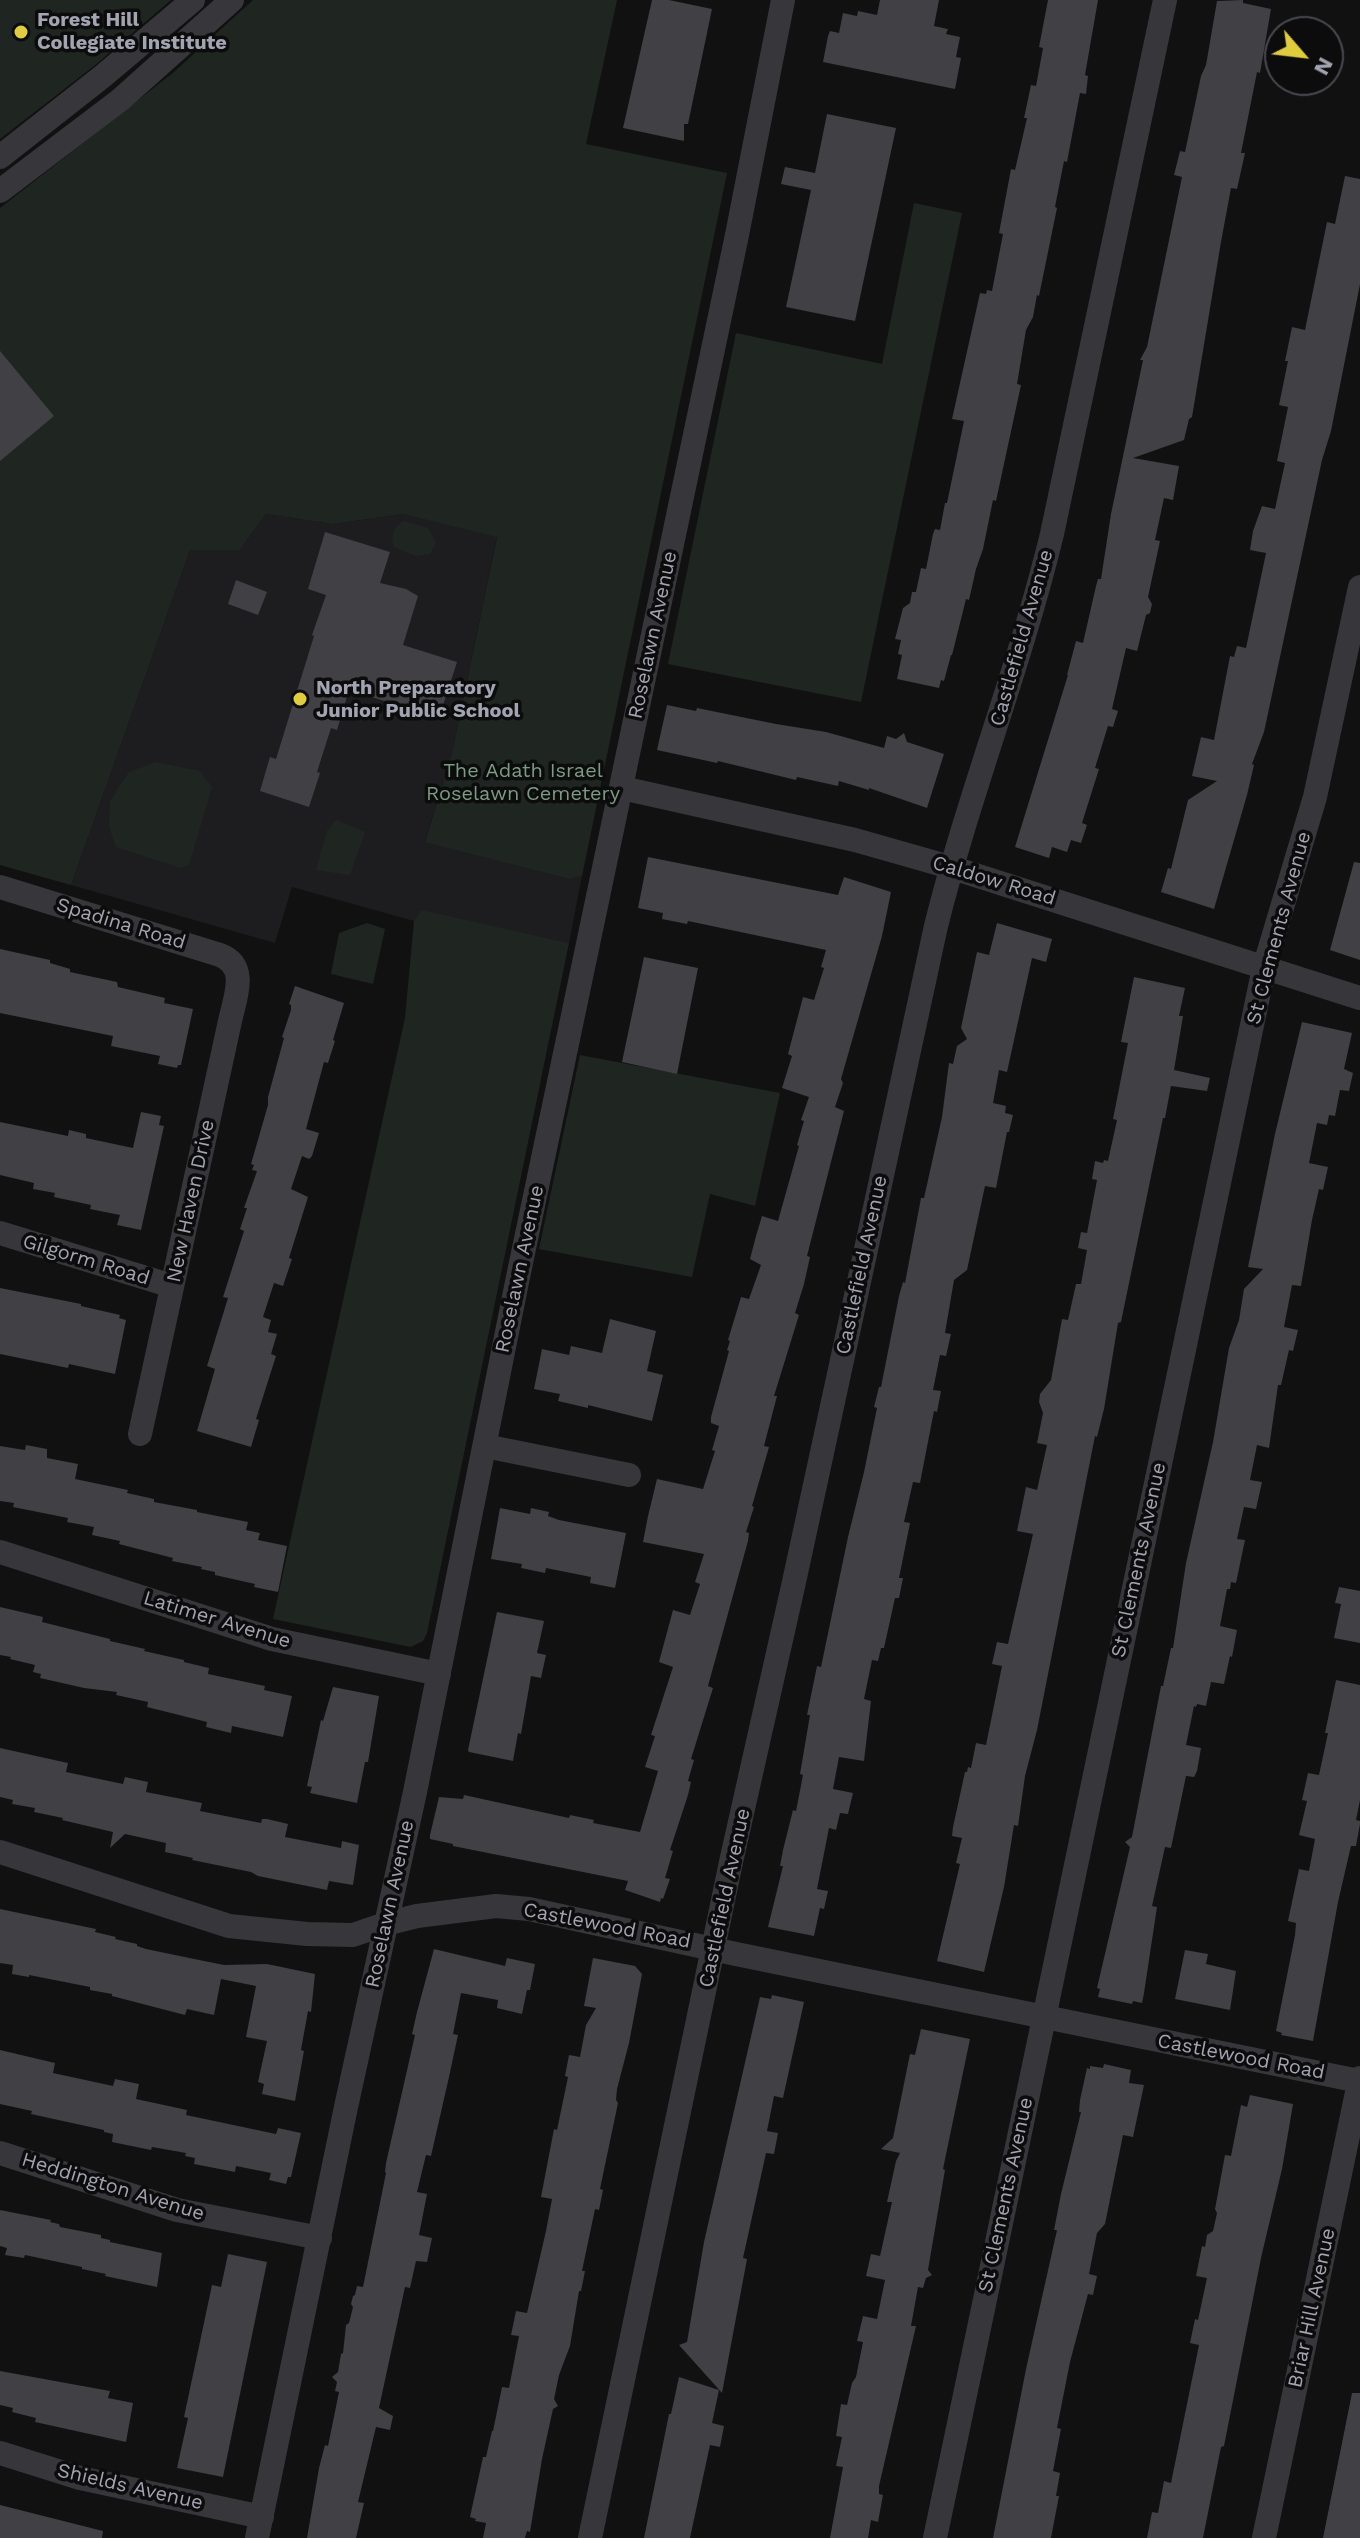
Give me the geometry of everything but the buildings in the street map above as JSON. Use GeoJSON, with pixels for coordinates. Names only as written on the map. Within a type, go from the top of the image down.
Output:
{"type":"FeatureCollection","features":[{"type":"Feature","properties":{"kind":"street"},"geometry":{"type":"LineString","coordinates":[[0,157],[193,0]]}},
{"type":"Feature","properties":{"kind":"street"},"geometry":{"type":"LineString","coordinates":[[0,191],[120,100],[232,0]]}},
{"type":"Feature","properties":{"kind":"street","name":"Roselawn Avenue"},"geometry":{"type":"LineString","coordinates":[[260,2528],[737,235],[783,0]]}},
{"type":"Feature","properties":{"kind":"street","name":"Castlefield Avenue"},"geometry":{"type":"LineString","coordinates":[[590,2538],[714,1948],[929,957],[950,867],[1042,575],[1165,0]]}},
{"type":"Feature","properties":{"kind":"street"},"geometry":{"type":"LineString","coordinates":[[103,76],[120,100]]}},
{"type":"Feature","properties":{"kind":"street","name":"St Clements Avenue"},"geometry":{"type":"LineString","coordinates":[[935,2538],[1264,968],[1315,797],[1360,587]]}},
{"type":"Feature","properties":{"kind":"street","name":"Caldow Road"},"geometry":{"type":"LineString","coordinates":[[622,788],[855,840],[950,867],[1360,998]]}},
{"type":"Feature","properties":{"kind":"street","name":"Spadina Road"},"geometry":{"type":"LineString","coordinates":[[0,887],[220,955],[230,959],[237,968]]}},
{"type":"Feature","properties":{"kind":"street","name":"New Haven Drive"},"geometry":{"type":"LineString","coordinates":[[140,1434],[230,1021],[238,980],[237,968]]}},
{"type":"Feature","properties":{"kind":"street","name":"Gilgorm Road"},"geometry":{"type":"LineString","coordinates":[[0,1233],[172,1286]]}},
{"type":"Feature","properties":{"kind":"street"},"geometry":{"type":"LineString","coordinates":[[485,1446],[629,1475]]}},
{"type":"Feature","properties":{"kind":"street","name":"Latimer Avenue"},"geometry":{"type":"LineString","coordinates":[[0,1552],[272,1639],[439,1674]]}},
{"type":"Feature","properties":{"kind":"street","name":"Castlewood Road"},"geometry":{"type":"LineString","coordinates":[[0,1852],[229,1926],[353,1935],[417,1916],[496,1906],[529,1909],[1360,2080]]}},
{"type":"Feature","properties":{"kind":"street","name":"Briar Hill Avenue"},"geometry":{"type":"LineString","coordinates":[[1264,2538],[1360,2080]]}},
{"type":"Feature","properties":{"kind":"street","name":"Heddington Avenue"},"geometry":{"type":"LineString","coordinates":[[0,2153],[177,2210],[320,2238]]}},
{"type":"Feature","properties":{"kind":"street","name":"Shields Avenue"},"geometry":{"type":"LineString","coordinates":[[0,2453],[260,2528]]}},
{"type":"Feature","properties":{"kind":"shaded area","name":"North Preparatory Junior Public School"},"geometry":{"type":"Polygon","coordinates":[[[266,514],[333,524],[403,514],[497,536],[452,753],[425,841],[569,879],[582,876],[569,943],[421,911],[414,921],[292,887],[275,943],[71,885],[190,550],[240,550],[266,514]]]}},
{"type":"Feature","properties":{"kind":"green space"},"geometry":{"type":"Polygon","coordinates":[[[0,0],[171,0],[94,66],[0,139],[0,0]]]}},
{"type":"Feature","properties":{"kind":"green space","name":"The Adath Israel Roselawn Cemetery"},"geometry":{"type":"Polygon","coordinates":[[[253,0],[617,0],[586,144],[727,173],[582,876],[569,879],[425,842],[452,753],[497,537],[403,514],[333,524],[266,514],[240,550],[190,550],[71,885],[0,865],[0,208],[174,72],[253,0]]]}},
{"type":"Feature","properties":{"kind":"green space"},"geometry":{"type":"Polygon","coordinates":[[[914,203],[962,213],[861,702],[668,664],[736,333],[882,364],[914,203]]]}},
{"type":"Feature","properties":{"kind":"green space"},"geometry":{"type":"Polygon","coordinates":[[[404,521],[428,528],[436,543],[430,554],[416,556],[394,547],[393,532],[404,521]]]}},
{"type":"Feature","properties":{"kind":"green space"},"geometry":{"type":"Polygon","coordinates":[[[156,762],[200,771],[212,787],[189,865],[181,868],[116,847],[109,826],[110,801],[129,772],[156,762]]]}},
{"type":"Feature","properties":{"kind":"green space"},"geometry":{"type":"Polygon","coordinates":[[[336,820],[365,832],[350,875],[316,870],[327,831],[336,820]]]}},
{"type":"Feature","properties":{"kind":"green space"},"geometry":{"type":"Polygon","coordinates":[[[421,910],[569,943],[427,1633],[423,1641],[411,1647],[273,1619],[405,1018],[414,921],[421,910]]]}},
{"type":"Feature","properties":{"kind":"green space"},"geometry":{"type":"Polygon","coordinates":[[[367,923],[385,929],[373,984],[331,974],[339,933],[367,923]]]}},
{"type":"Feature","properties":{"kind":"green space"},"geometry":{"type":"Polygon","coordinates":[[[580,1055],[780,1093],[755,1206],[710,1194],[692,1277],[539,1249],[580,1055]]]}},
{"type":"Feature","properties":{"kind":"place","name":"Forest Hill Collegiate Institute"},"geometry":{"type":"Point","coordinates":[21,32]}},
{"type":"Feature","properties":{"kind":"place","name":"North Preparatory Junior Public School"},"geometry":{"type":"Point","coordinates":[300,699]}}]}
